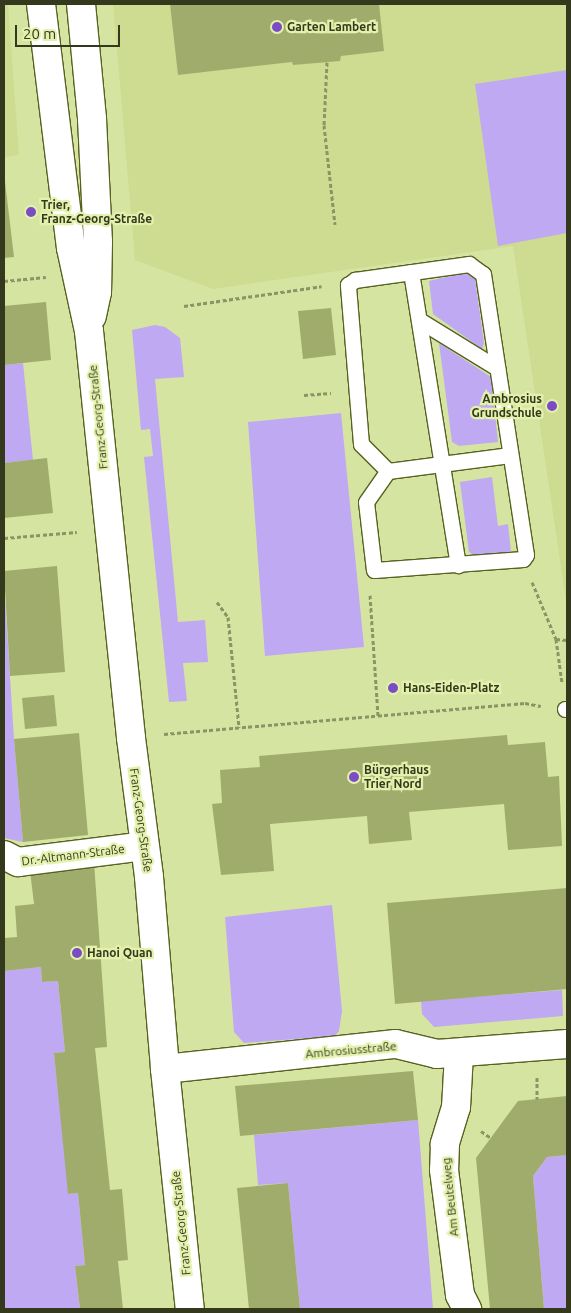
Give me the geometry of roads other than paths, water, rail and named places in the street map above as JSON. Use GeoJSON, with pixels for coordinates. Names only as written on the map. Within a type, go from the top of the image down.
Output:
{"type":"FeatureCollection","features":[{"type":"Feature","properties":{"kind":"street","name":"Franz-Georg-Straße"},"geometry":{"type":"LineString","coordinates":[[41,4],[76,275],[89,331],[144,846],[190,1309]]}},
{"type":"Feature","properties":{"kind":"street","name":"Franz-Georg-Straße"},"geometry":{"type":"LineString","coordinates":[[81,4],[92,119],[98,242],[97,292],[89,331]]}},
{"type":"Feature","properties":{"kind":"street","name":"Dr.-Altmann-Straße"},"geometry":{"type":"LineString","coordinates":[[4,855],[18,862],[144,846]]}},
{"type":"Feature","properties":{"kind":"street","name":"Ambrosiusstraße"},"geometry":{"type":"LineString","coordinates":[[165,1069],[396,1044],[437,1054],[459,1054],[567,1044]]}},
{"type":"Feature","properties":{"kind":"street","name":"Am Beutelweg"},"geometry":{"type":"LineString","coordinates":[[459,1054],[456,1107],[445,1144],[444,1170],[460,1295],[467,1309]]}},
{"type":"Feature","properties":{"kind":"lane"},"geometry":{"type":"LineString","coordinates":[[388,471],[361,444],[347,293],[350,282],[469,264],[477,267],[483,274],[526,555],[522,559],[374,570],[366,502],[388,471],[510,455]]}},
{"type":"Feature","properties":{"kind":"lane"},"geometry":{"type":"LineString","coordinates":[[411,272],[458,565]]}},
{"type":"Feature","properties":{"kind":"lane"},"geometry":{"type":"LineString","coordinates":[[419,320],[497,368]]}},
{"type":"Feature","properties":{"kind":"place","name":"Garten Lambert"},"geometry":{"type":"Point","coordinates":[277,27]}},
{"type":"Feature","properties":{"kind":"place","name":"Trier, Franz-Georg-Straße"},"geometry":{"type":"Point","coordinates":[31,212]}},
{"type":"Feature","properties":{"kind":"place","name":"Ambrosius Grundschule"},"geometry":{"type":"Point","coordinates":[552,406]}},
{"type":"Feature","properties":{"kind":"place","name":"Hans-Eiden-Platz"},"geometry":{"type":"Point","coordinates":[393,688]}},
{"type":"Feature","properties":{"kind":"place","name":"Bürgerhaus Trier Nord"},"geometry":{"type":"Point","coordinates":[354,777]}},
{"type":"Feature","properties":{"kind":"place","name":"Hanoi Quan"},"geometry":{"type":"Point","coordinates":[77,953]}}]}
